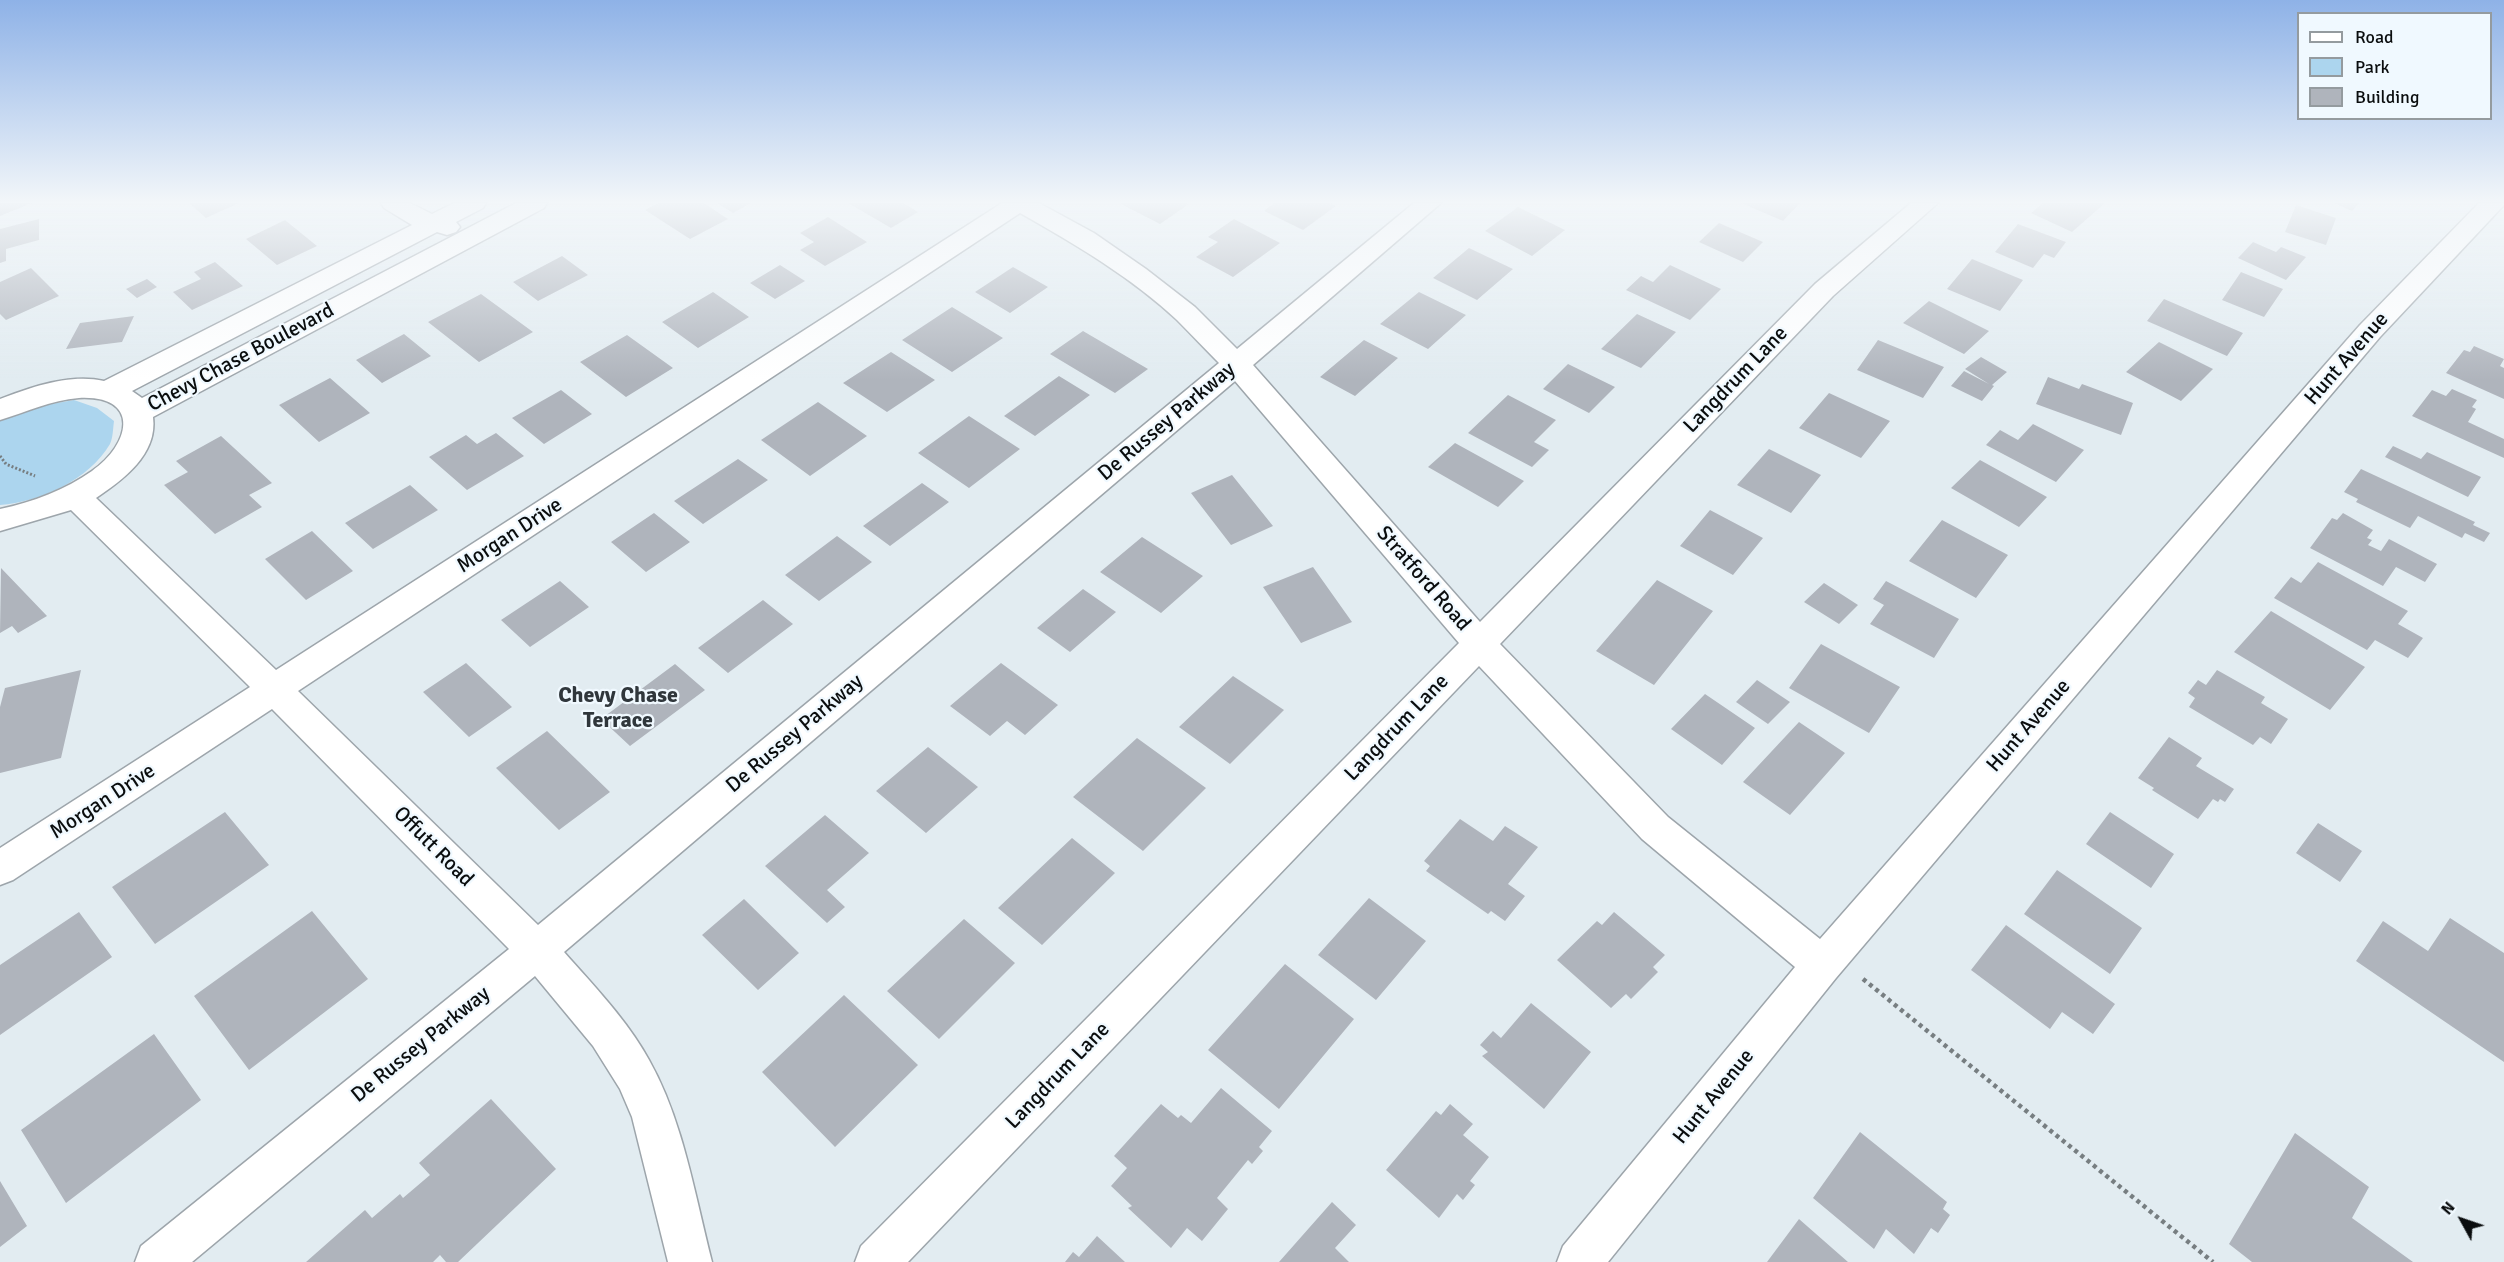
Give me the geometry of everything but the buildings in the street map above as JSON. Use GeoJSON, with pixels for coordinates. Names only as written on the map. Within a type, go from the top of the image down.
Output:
{"type":"FeatureCollection","features":[{"type":"Feature","properties":{"kind":"street","name":"Chevy Chase Boulevard"},"geometry":{"type":"LineString","coordinates":[[107,392],[360,262]]}},
{"type":"Feature","properties":{"kind":"street","name":"Chevy Chase Boulevard"},"geometry":{"type":"LineString","coordinates":[[137,412],[423,262]]}},
{"type":"Feature","properties":{"kind":"street","name":"Morgan Drive"},"geometry":{"type":"LineString","coordinates":[[0,868],[930,262]]}},
{"type":"Feature","properties":{"kind":"street","name":"Stratford Road"},"geometry":{"type":"LineString","coordinates":[[1119,262],[1185,314],[1236,364],[1479,644],[1655,828],[1827,960]]}},
{"type":"Feature","properties":{"kind":"street","name":"De Russey Parkway"},"geometry":{"type":"LineString","coordinates":[[157,1262],[537,950],[1359,262]]}},
{"type":"Feature","properties":{"kind":"street","name":"Langdrum Lane"},"geometry":{"type":"LineString","coordinates":[[877,1262],[1824,290],[1857,262]]}},
{"type":"Feature","properties":{"kind":"street","name":"Hunt Avenue"},"geometry":{"type":"LineString","coordinates":[[1579,1262],[1827,960],[2370,331],[2436,262]]}},
{"type":"Feature","properties":{"kind":"street"},"geometry":{"type":"LineString","coordinates":[[0,411],[51,393],[79,389],[107,392],[121,396],[133,405],[137,412],[139,431],[132,447],[119,464],[99,481],[75,496],[50,507],[0,520]]}},
{"type":"Feature","properties":{"kind":"street","name":"Offutt Road"},"geometry":{"type":"LineString","coordinates":[[75,496],[275,690],[537,950],[607,1032],[635,1075],[656,1127],[690,1262]]}},
{"type":"Feature","properties":{"kind":"path"},"geometry":{"type":"LineString","coordinates":[[1827,960],[2213,1262]]}},
{"type":"Feature","properties":{"kind":"green space"},"geometry":{"type":"Polygon","coordinates":[[[74,400],[97,408],[114,421],[110,444],[101,457],[77,478],[62,487],[31,499],[0,505],[0,420],[29,408],[74,400]]]}},
{"type":"Feature","properties":{"kind":"district","name":"Chevy Chase Terrace"},"geometry":{"type":"Point","coordinates":[618,708]}}]}
